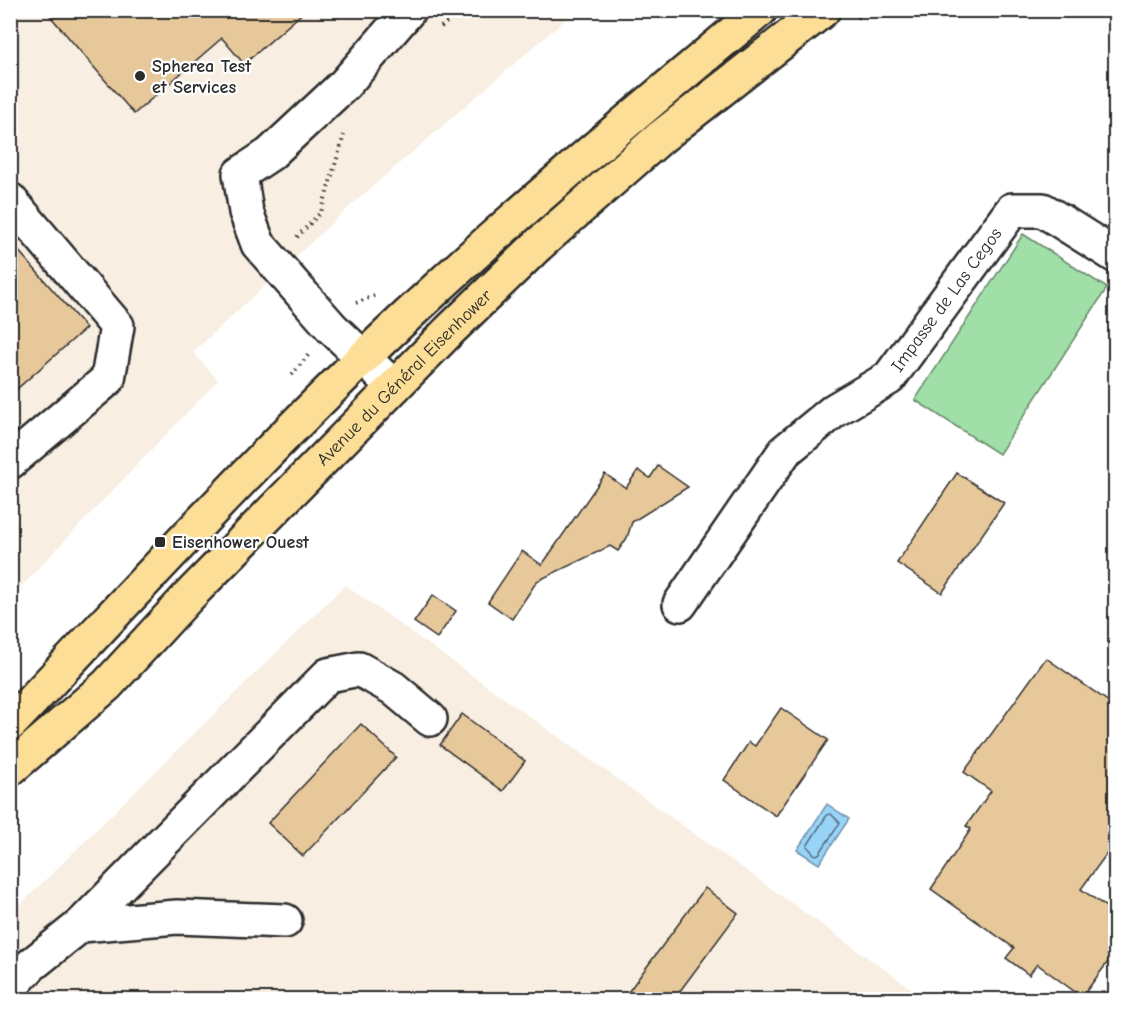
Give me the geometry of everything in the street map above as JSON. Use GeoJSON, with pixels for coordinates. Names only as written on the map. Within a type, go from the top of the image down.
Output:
{"type":"FeatureCollection","features":[{"type":"Feature","properties":{"kind":"main road"},"geometry":{"type":"LineString","coordinates":[[10,724],[364,357],[420,303],[616,130],[760,10]]}},
{"type":"Feature","properties":{"kind":"main road","name":"Avenue du Général Eisenhower"},"geometry":{"type":"LineString","coordinates":[[10,769],[107,685],[188,598],[394,387],[556,229],[661,137],[823,10]]}},
{"type":"Feature","properties":{"kind":"street"},"geometry":{"type":"LineString","coordinates":[[394,387],[332,328],[258,244],[246,212],[240,174],[270,154],[345,84],[408,11]]}},
{"type":"Feature","properties":{"kind":"street"},"geometry":{"type":"LineString","coordinates":[[10,200],[117,326],[108,379],[10,462]]}},
{"type":"Feature","properties":{"kind":"street","name":"Impasse de Las Cegos"},"geometry":{"type":"LineString","coordinates":[[680,604],[785,451],[835,410],[889,378],[1012,210],[1043,210],[1116,256]]}},
{"type":"Feature","properties":{"kind":"street"},"geometry":{"type":"LineString","coordinates":[[10,987],[30,966],[81,925],[328,675],[359,669],[393,688],[430,719]]}},
{"type":"Feature","properties":{"kind":"street"},"geometry":{"type":"LineString","coordinates":[[81,925],[177,917],[285,921]]}},
{"type":"Feature","properties":{"kind":"path"},"geometry":{"type":"LineString","coordinates":[[434,34],[461,10]]}},
{"type":"Feature","properties":{"kind":"path"},"geometry":{"type":"LineString","coordinates":[[294,240],[321,212],[347,126]]}},
{"type":"Feature","properties":{"kind":"path"},"geometry":{"type":"LineString","coordinates":[[350,296],[361,299]]}},
{"type":"Feature","properties":{"kind":"shaded area"},"geometry":{"type":"Polygon","coordinates":[[[11,11],[575,11],[357,200],[193,352],[218,380],[11,597],[11,11]]]}},
{"type":"Feature","properties":{"kind":"shaded area"},"geometry":{"type":"Polygon","coordinates":[[[345,585],[926,999],[11,1000],[11,914],[345,585]]]}},
{"type":"Feature","properties":{"kind":"green space"},"geometry":{"type":"Polygon","coordinates":[[[1023,234],[1107,288],[999,454],[915,400],[1023,234]]]}},
{"type":"Feature","properties":{"kind":"water"},"geometry":{"type":"Polygon","coordinates":[[[827,804],[849,819],[819,864],[797,850],[827,804]]]}},
{"type":"Feature","properties":{"kind":"building","name":"Spherea Test et Services"},"geometry":{"type":"Polygon","coordinates":[[[45,10],[306,10],[244,64],[222,38],[134,114],[45,10]]]}},
{"type":"Feature","properties":{"kind":"building"},"geometry":{"type":"Polygon","coordinates":[[[10,241],[86,328],[10,395],[10,241]]]}},
{"type":"Feature","properties":{"kind":"building"},"geometry":{"type":"Polygon","coordinates":[[[658,466],[688,487],[632,522],[627,538],[618,551],[610,546],[537,581],[512,619],[488,602],[522,551],[542,565],[605,474],[626,488],[638,470],[650,478],[658,466]]]}},
{"type":"Feature","properties":{"kind":"building"},"geometry":{"type":"Polygon","coordinates":[[[957,473],[1004,503],[942,593],[897,563],[957,473]]]}},
{"type":"Feature","properties":{"kind":"building"},"geometry":{"type":"Polygon","coordinates":[[[433,595],[456,611],[437,638],[414,622],[433,595]]]}},
{"type":"Feature","properties":{"kind":"building"},"geometry":{"type":"Polygon","coordinates":[[[1046,658],[1116,707],[1116,841],[1081,889],[1116,914],[1116,951],[1082,997],[1037,964],[1029,975],[1006,958],[1014,948],[931,889],[971,829],[966,826],[991,791],[964,772],[1046,658]]]}},
{"type":"Feature","properties":{"kind":"building"},"geometry":{"type":"Polygon","coordinates":[[[781,708],[828,740],[776,816],[724,780],[749,742],[755,746],[781,708]]]}},
{"type":"Feature","properties":{"kind":"building"},"geometry":{"type":"Polygon","coordinates":[[[462,714],[525,761],[503,791],[440,745],[462,714]]]}},
{"type":"Feature","properties":{"kind":"building"},"geometry":{"type":"Polygon","coordinates":[[[361,724],[396,757],[303,856],[268,823],[361,724]]]}},
{"type":"Feature","properties":{"kind":"building"},"geometry":{"type":"Polygon","coordinates":[[[705,888],[738,913],[674,999],[623,999],[705,888]]]}},
{"type":"Feature","properties":{"kind":"place","name":"Spherea Test et Services"},"geometry":{"type":"Point","coordinates":[140,76]}},
{"type":"Feature","properties":{"kind":"place","name":"Eisenhower Ouest"},"geometry":{"type":"Point","coordinates":[160,542]}}]}
